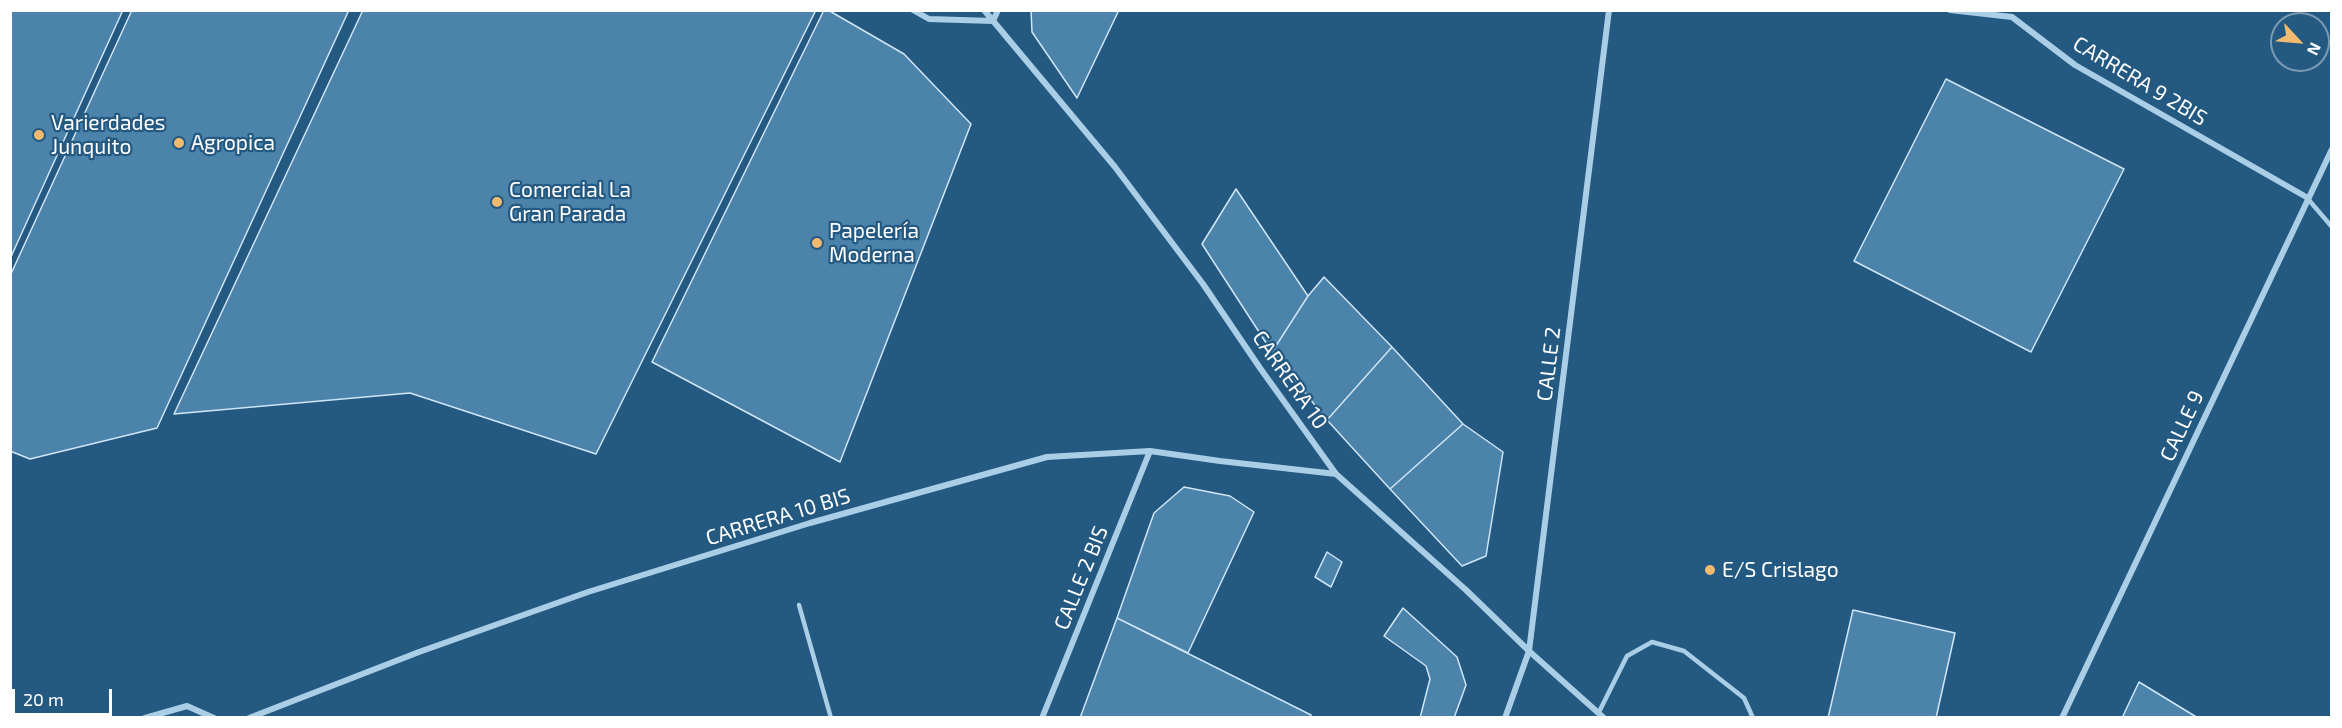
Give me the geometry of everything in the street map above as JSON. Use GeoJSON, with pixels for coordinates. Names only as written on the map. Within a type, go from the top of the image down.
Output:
{"type":"FeatureCollection","features":[{"type":"Feature","properties":{"kind":"street"},"geometry":{"type":"LineString","coordinates":[[913,10],[929,19],[993,21],[998,10]]}},
{"type":"Feature","properties":{"kind":"street","name":"CARRERA 10"},"geometry":{"type":"LineString","coordinates":[[984,10],[1122,176],[1203,284],[1336,474],[1602,715]]}},
{"type":"Feature","properties":{"kind":"street","name":"CALLE 2"},"geometry":{"type":"LineString","coordinates":[[1505,717],[1530,651],[1609,10]]}},
{"type":"Feature","properties":{"kind":"street","name":"CARRERA 9 2BIS"},"geometry":{"type":"LineString","coordinates":[[1950,10],[2013,14],[2075,65],[2308,198]]}},
{"type":"Feature","properties":{"kind":"street","name":"CALLE 9"},"geometry":{"type":"LineString","coordinates":[[2062,717],[2331,149]]}},
{"type":"Feature","properties":{"kind":"street","name":"CARRERA 10 BIS"},"geometry":{"type":"LineString","coordinates":[[249,717],[419,652],[588,592],[810,523],[1047,457],[1150,450],[1220,461],[1336,474]]}},
{"type":"Feature","properties":{"kind":"street","name":"CALLE 2 BIS"},"geometry":{"type":"LineString","coordinates":[[1042,717],[1150,450]]}},
{"type":"Feature","properties":{"kind":"street"},"geometry":{"type":"LineString","coordinates":[[145,717],[187,706],[214,717]]}},
{"type":"Feature","properties":{"kind":"lane"},"geometry":{"type":"LineString","coordinates":[[2308,198],[2331,227]]}},
{"type":"Feature","properties":{"kind":"lane"},"geometry":{"type":"LineString","coordinates":[[799,605],[831,717]]}},
{"type":"Feature","properties":{"kind":"lane"},"geometry":{"type":"LineString","coordinates":[[1602,715],[1627,656],[1652,642],[1684,651],[1744,698],[1753,717]]}},
{"type":"Feature","properties":{"kind":"building","name":"Varierdades Junquito"},"geometry":{"type":"Polygon","coordinates":[[[10,10],[123,10],[10,259],[10,10]]]}},
{"type":"Feature","properties":{"kind":"building","name":"Agropica"},"geometry":{"type":"Polygon","coordinates":[[[132,10],[349,10],[157,428],[30,459],[10,451],[10,276],[132,10]]]}},
{"type":"Feature","properties":{"kind":"building","name":"Comercial La Gran Parada"},"geometry":{"type":"Polygon","coordinates":[[[363,10],[816,10],[596,454],[410,393],[174,414],[363,10]]]}},
{"type":"Feature","properties":{"kind":"building","name":"Papelería Moderna"},"geometry":{"type":"Polygon","coordinates":[[[824,10],[828,10],[904,54],[971,124],[840,462],[652,362],[824,10]]]}},
{"type":"Feature","properties":{"kind":"building"},"geometry":{"type":"Polygon","coordinates":[[[1031,10],[1119,10],[1077,98],[1032,32],[1031,10]]]}},
{"type":"Feature","properties":{"kind":"building"},"geometry":{"type":"Polygon","coordinates":[[[1946,79],[2124,169],[2031,352],[1854,261],[1946,79]]]}},
{"type":"Feature","properties":{"kind":"building"},"geometry":{"type":"Polygon","coordinates":[[[1236,189],[1308,296],[1272,352],[1202,244],[1236,189]]]}},
{"type":"Feature","properties":{"kind":"building"},"geometry":{"type":"Polygon","coordinates":[[[1324,277],[1392,347],[1327,420],[1272,352],[1308,296],[1324,277]]]}},
{"type":"Feature","properties":{"kind":"building"},"geometry":{"type":"Polygon","coordinates":[[[1392,347],[1463,424],[1390,489],[1327,420],[1392,347]]]}},
{"type":"Feature","properties":{"kind":"building"},"geometry":{"type":"Polygon","coordinates":[[[1463,424],[1503,452],[1486,556],[1462,566],[1390,489],[1463,424]]]}},
{"type":"Feature","properties":{"kind":"building"},"geometry":{"type":"Polygon","coordinates":[[[1184,487],[1230,496],[1254,512],[1188,653],[1117,618],[1154,513],[1184,487]]]}},
{"type":"Feature","properties":{"kind":"building"},"geometry":{"type":"Polygon","coordinates":[[[1327,552],[1342,562],[1331,587],[1315,577],[1327,552]]]}},
{"type":"Feature","properties":{"kind":"building"},"geometry":{"type":"Polygon","coordinates":[[[1403,608],[1457,657],[1466,685],[1454,718],[1420,718],[1430,679],[1426,666],[1384,636],[1403,608]]]}},
{"type":"Feature","properties":{"kind":"building"},"geometry":{"type":"Polygon","coordinates":[[[1853,610],[1955,633],[1936,718],[1828,718],[1853,610]]]}},
{"type":"Feature","properties":{"kind":"building"},"geometry":{"type":"Polygon","coordinates":[[[1117,618],[1311,715],[1310,718],[1080,718],[1117,618]]]}},
{"type":"Feature","properties":{"kind":"building"},"geometry":{"type":"Polygon","coordinates":[[[2139,682],[2198,718],[2122,718],[2139,682]]]}},
{"type":"Feature","properties":{"kind":"place","name":"Varierdades Junquito"},"geometry":{"type":"Point","coordinates":[39,135]}},
{"type":"Feature","properties":{"kind":"place","name":"Agropica"},"geometry":{"type":"Point","coordinates":[179,143]}},
{"type":"Feature","properties":{"kind":"place","name":"Comercial La Gran Parada"},"geometry":{"type":"Point","coordinates":[497,202]}},
{"type":"Feature","properties":{"kind":"place","name":"Papelería Moderna"},"geometry":{"type":"Point","coordinates":[817,243]}},
{"type":"Feature","properties":{"kind":"place","name":"E/S Crislago"},"geometry":{"type":"Point","coordinates":[1710,570]}}]}
